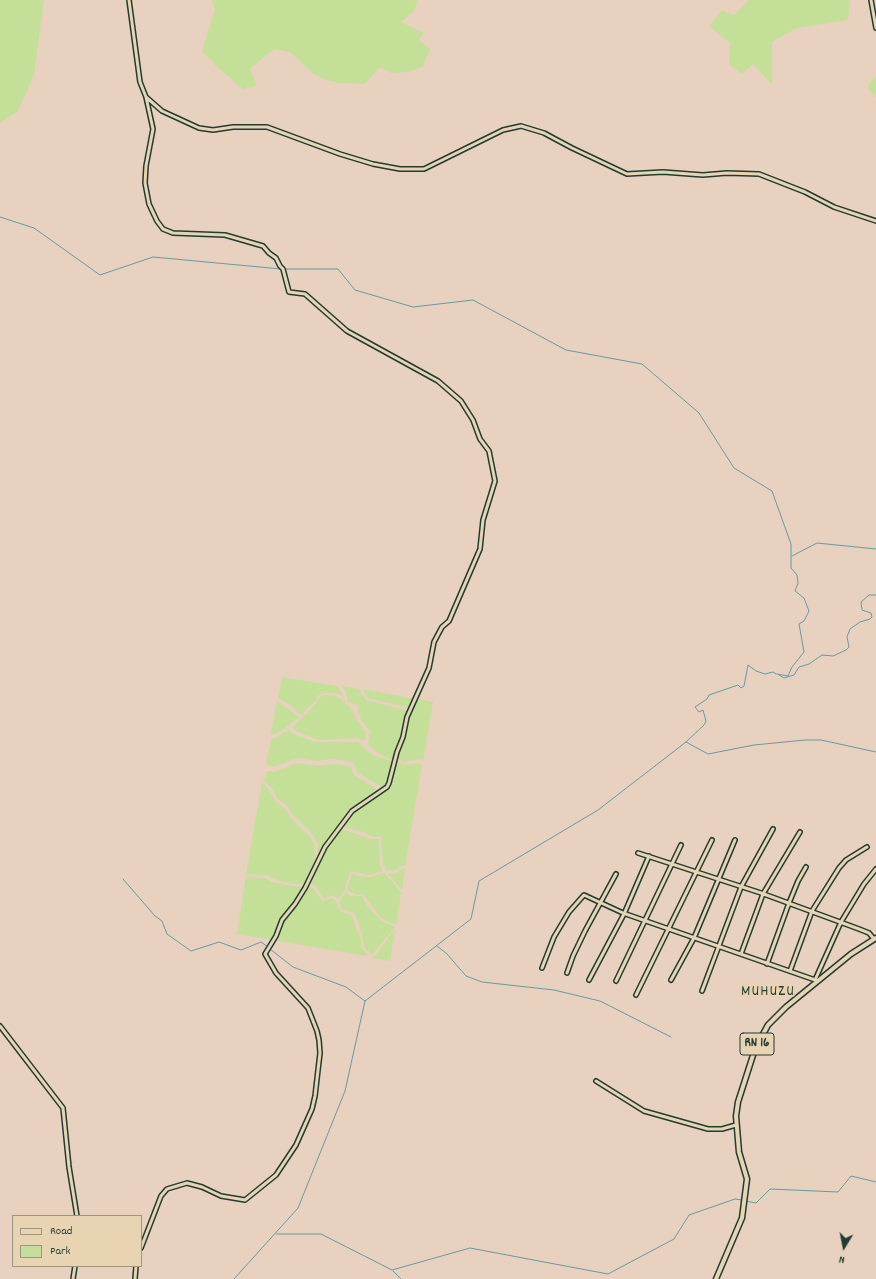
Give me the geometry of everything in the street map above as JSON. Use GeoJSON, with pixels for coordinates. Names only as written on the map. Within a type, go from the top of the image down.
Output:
{"type":"FeatureCollection","features":[{"type":"Feature","properties":{"kind":"main road","name":"RN 16"},"geometry":{"type":"LineString","coordinates":[[716,1279],[740,1226],[746,1174],[739,1152],[736,1124],[738,1102],[755,1049],[763,1033],[786,1007],[852,954],[875,939]]}},
{"type":"Feature","properties":{"kind":"street"},"geometry":{"type":"LineString","coordinates":[[129,0],[137,69],[146,97],[153,134],[146,161],[145,183],[149,204],[160,225],[173,233],[225,235],[263,246],[276,258],[280,266],[284,269],[289,292],[305,294],[347,331],[438,381],[461,401],[473,420],[480,439],[489,451],[495,481],[484,519],[480,549],[457,604],[449,620],[442,627],[434,642],[429,668],[407,717],[389,783],[387,787],[352,811],[325,847],[305,888],[295,904],[282,920],[276,936],[265,954],[276,973],[308,1008],[318,1031],[320,1052],[315,1096],[312,1109],[296,1145],[276,1175],[245,1200],[221,1196],[202,1187],[187,1183],[167,1189],[161,1196],[142,1245]]}},
{"type":"Feature","properties":{"kind":"street"},"geometry":{"type":"LineString","coordinates":[[871,0],[876,28]]}},
{"type":"Feature","properties":{"kind":"street"},"geometry":{"type":"LineString","coordinates":[[146,97],[162,111],[199,128],[213,130],[233,126],[267,127],[340,154],[373,164],[400,169],[424,168],[503,130],[521,126],[544,133],[628,174],[663,172],[703,175],[734,172],[759,174],[805,192],[834,207],[876,221]]}},
{"type":"Feature","properties":{"kind":"street"},"geometry":{"type":"LineString","coordinates":[[702,991],[741,887],[773,829]]}},
{"type":"Feature","properties":{"kind":"street"},"geometry":{"type":"LineString","coordinates":[[741,954],[763,894],[800,832]]}},
{"type":"Feature","properties":{"kind":"street"},"geometry":{"type":"LineString","coordinates":[[636,995],[670,929],[695,872],[712,840]]}},
{"type":"Feature","properties":{"kind":"street"},"geometry":{"type":"LineString","coordinates":[[671,980],[694,938],[736,840]]}},
{"type":"Feature","properties":{"kind":"street"},"geometry":{"type":"LineString","coordinates":[[616,981],[681,845]]}},
{"type":"Feature","properties":{"kind":"street"},"geometry":{"type":"LineString","coordinates":[[790,971],[812,912],[839,868],[846,860],[867,847]]}},
{"type":"Feature","properties":{"kind":"street"},"geometry":{"type":"LineString","coordinates":[[638,853],[789,903],[869,933],[875,939]]}},
{"type":"Feature","properties":{"kind":"street"},"geometry":{"type":"LineString","coordinates":[[590,980],[624,914],[649,856]]}},
{"type":"Feature","properties":{"kind":"street"},"geometry":{"type":"LineString","coordinates":[[767,964],[789,903],[798,881],[806,867]]}},
{"type":"Feature","properties":{"kind":"street"},"geometry":{"type":"LineString","coordinates":[[542,968],[554,937],[575,902],[584,895],[624,914],[817,981],[841,922],[864,884],[876,869]]}},
{"type":"Feature","properties":{"kind":"street"},"geometry":{"type":"LineString","coordinates":[[567,973],[573,956],[616,874]]}},
{"type":"Feature","properties":{"kind":"street"},"geometry":{"type":"LineString","coordinates":[[0,1026],[63,1108],[69,1167],[77,1215]]}},
{"type":"Feature","properties":{"kind":"street"},"geometry":{"type":"LineString","coordinates":[[596,1081],[644,1110],[652,1113],[708,1129],[722,1129],[736,1124]]}},
{"type":"Feature","properties":{"kind":"street"},"geometry":{"type":"LineString","coordinates":[[73,1279],[75,1267]]}},
{"type":"Feature","properties":{"kind":"street"},"geometry":{"type":"LineString","coordinates":[[135,1279],[136,1267]]}},
{"type":"Feature","properties":{"kind":"green space"},"geometry":{"type":"Polygon","coordinates":[[[0,0],[44,0],[34,75],[18,111],[0,123],[0,0]]]}},
{"type":"Feature","properties":{"kind":"green space"},"geometry":{"type":"Polygon","coordinates":[[[212,0],[418,0],[414,11],[401,22],[424,33],[419,40],[430,49],[423,66],[408,72],[391,73],[380,67],[365,84],[339,83],[323,79],[310,71],[290,52],[274,49],[250,69],[257,85],[243,89],[217,67],[202,51],[215,9],[212,0]]]}},
{"type":"Feature","properties":{"kind":"green space"},"geometry":{"type":"Polygon","coordinates":[[[749,0],[850,0],[848,20],[797,28],[772,42],[772,85],[753,64],[742,74],[729,65],[730,43],[709,26],[722,10],[734,15],[749,0]]]}},
{"type":"Feature","properties":{"kind":"green space"},"geometry":{"type":"Polygon","coordinates":[[[876,75],[876,97],[867,88],[876,75]]]}},
{"type":"Feature","properties":{"kind":"green space"},"geometry":{"type":"Polygon","coordinates":[[[282,677],[337,686],[344,697],[336,693],[323,693],[317,696],[317,699],[301,715],[290,705],[278,698],[282,677]]]}},
{"type":"Feature","properties":{"kind":"green space"},"geometry":{"type":"Polygon","coordinates":[[[341,685],[359,689],[366,700],[409,711],[395,759],[392,760],[376,752],[368,744],[370,731],[361,720],[357,705],[348,702],[346,692],[341,685]]]}},
{"type":"Feature","properties":{"kind":"green space"},"geometry":{"type":"Polygon","coordinates":[[[363,689],[415,699],[410,708],[368,698],[363,689]]]}},
{"type":"Feature","properties":{"kind":"green space"},"geometry":{"type":"Polygon","coordinates":[[[325,695],[335,696],[345,701],[351,708],[357,721],[366,731],[364,741],[358,738],[319,740],[298,732],[292,727],[309,712],[320,697],[325,695]]]}},
{"type":"Feature","properties":{"kind":"green space"},"geometry":{"type":"Polygon","coordinates":[[[417,699],[433,702],[423,762],[420,759],[405,762],[398,759],[398,753],[405,737],[408,719],[417,699]]]}},
{"type":"Feature","properties":{"kind":"green space"},"geometry":{"type":"Polygon","coordinates":[[[277,701],[299,717],[284,729],[273,735],[271,733],[277,701]]]}},
{"type":"Feature","properties":{"kind":"green space"},"geometry":{"type":"Polygon","coordinates":[[[289,730],[296,735],[315,742],[358,742],[373,755],[393,762],[387,784],[383,788],[358,773],[353,762],[330,759],[318,761],[297,758],[273,767],[266,764],[271,740],[289,730]]]}},
{"type":"Feature","properties":{"kind":"green space"},"geometry":{"type":"Polygon","coordinates":[[[397,762],[405,765],[419,763],[422,765],[405,866],[401,866],[393,871],[386,870],[383,863],[381,837],[371,836],[363,832],[343,827],[352,811],[389,786],[397,762]]]}},
{"type":"Feature","properties":{"kind":"green space"},"geometry":{"type":"Polygon","coordinates":[[[298,763],[319,766],[334,764],[351,767],[354,775],[378,790],[349,809],[317,856],[318,845],[314,836],[294,816],[287,806],[277,798],[273,790],[264,780],[267,771],[274,772],[298,763]]]}},
{"type":"Feature","properties":{"kind":"green space"},"geometry":{"type":"Polygon","coordinates":[[[262,782],[271,793],[275,801],[286,810],[291,818],[311,838],[314,845],[316,864],[306,883],[293,884],[277,880],[266,875],[246,874],[262,782]]]}},
{"type":"Feature","properties":{"kind":"green space"},"geometry":{"type":"Polygon","coordinates":[[[341,829],[370,839],[379,839],[380,865],[383,871],[369,875],[350,871],[345,889],[340,897],[338,899],[333,895],[324,899],[315,885],[309,883],[323,853],[341,829]]]}},
{"type":"Feature","properties":{"kind":"green space"},"geometry":{"type":"Polygon","coordinates":[[[405,869],[402,890],[387,873],[394,874],[405,869]]]}},
{"type":"Feature","properties":{"kind":"green space"},"geometry":{"type":"Polygon","coordinates":[[[352,873],[358,876],[370,877],[384,873],[393,882],[401,893],[396,925],[381,918],[363,894],[357,895],[347,890],[352,873]]]}},
{"type":"Feature","properties":{"kind":"green space"},"geometry":{"type":"Polygon","coordinates":[[[246,877],[265,878],[272,882],[293,886],[304,886],[279,922],[273,940],[237,934],[246,877]]]}},
{"type":"Feature","properties":{"kind":"green space"},"geometry":{"type":"Polygon","coordinates":[[[308,886],[313,888],[323,902],[331,898],[336,901],[339,910],[351,915],[361,939],[361,948],[368,955],[366,956],[278,941],[283,923],[308,886]]]}},
{"type":"Feature","properties":{"kind":"green space"},"geometry":{"type":"Polygon","coordinates":[[[346,892],[350,896],[362,896],[366,904],[380,920],[395,927],[372,955],[364,947],[360,926],[354,913],[341,909],[339,901],[346,892]]]}},
{"type":"Feature","properties":{"kind":"green space"},"geometry":{"type":"Polygon","coordinates":[[[395,929],[390,961],[370,958],[376,955],[395,929]]]}},
{"type":"Feature","properties":{"kind":"waterway"},"geometry":{"type":"LineString","coordinates":[[0,217],[34,228],[100,275],[153,257],[281,269]]}},
{"type":"Feature","properties":{"kind":"waterway"},"geometry":{"type":"LineString","coordinates":[[284,269],[338,269],[355,290],[413,307],[473,300],[566,350],[642,364],[699,413],[734,468],[772,491],[791,544],[791,568],[797,575],[798,583],[795,591],[804,598],[809,611],[804,621],[799,624],[804,652],[792,667],[788,676],[777,674]]}},
{"type":"Feature","properties":{"kind":"waterway"},"geometry":{"type":"LineString","coordinates":[[792,556],[817,543],[876,549]]}},
{"type":"Feature","properties":{"kind":"waterway"},"geometry":{"type":"LineString","coordinates":[[779,675],[784,678],[794,675],[799,667],[809,664],[822,655],[833,656],[846,650],[849,647],[847,637],[850,629],[860,622],[872,617],[871,613],[862,610],[861,602],[869,595],[876,595]]}},
{"type":"Feature","properties":{"kind":"waterway"},"geometry":{"type":"LineString","coordinates":[[234,1279],[298,1208],[345,1091],[365,1001],[471,919],[479,881],[598,810],[686,742],[704,725],[706,721],[703,710],[699,712],[695,707],[707,699],[709,695],[738,685],[741,688],[744,686],[748,665],[756,671],[765,674],[773,672],[776,674]]}},
{"type":"Feature","properties":{"kind":"waterway"},"geometry":{"type":"LineString","coordinates":[[686,742],[708,754],[754,745],[805,740],[821,740],[876,752]]}},
{"type":"Feature","properties":{"kind":"waterway"},"geometry":{"type":"LineString","coordinates":[[123,879],[155,916],[162,921],[167,934],[191,951],[219,942],[241,950],[261,942],[268,947]]}},
{"type":"Feature","properties":{"kind":"waterway"},"geometry":{"type":"LineString","coordinates":[[437,946],[447,954],[466,976],[482,982],[554,990],[600,1001],[671,1037]]}},
{"type":"Feature","properties":{"kind":"waterway"},"geometry":{"type":"LineString","coordinates":[[270,949],[293,967],[346,987],[365,1001]]}},
{"type":"Feature","properties":{"kind":"waterway"},"geometry":{"type":"LineString","coordinates":[[745,1201],[756,1203],[770,1189],[838,1192],[851,1176],[876,1182]]}},
{"type":"Feature","properties":{"kind":"waterway"},"geometry":{"type":"LineString","coordinates":[[276,1234],[321,1234],[392,1270],[470,1248],[608,1274],[674,1239],[689,1215],[735,1199],[742,1200]]}},
{"type":"Feature","properties":{"kind":"waterway"},"geometry":{"type":"LineString","coordinates":[[393,1271],[401,1279]]}},
{"type":"Feature","properties":{"kind":"district","name":"MUHUZU"},"geometry":{"type":"Point","coordinates":[768,993]}}]}
